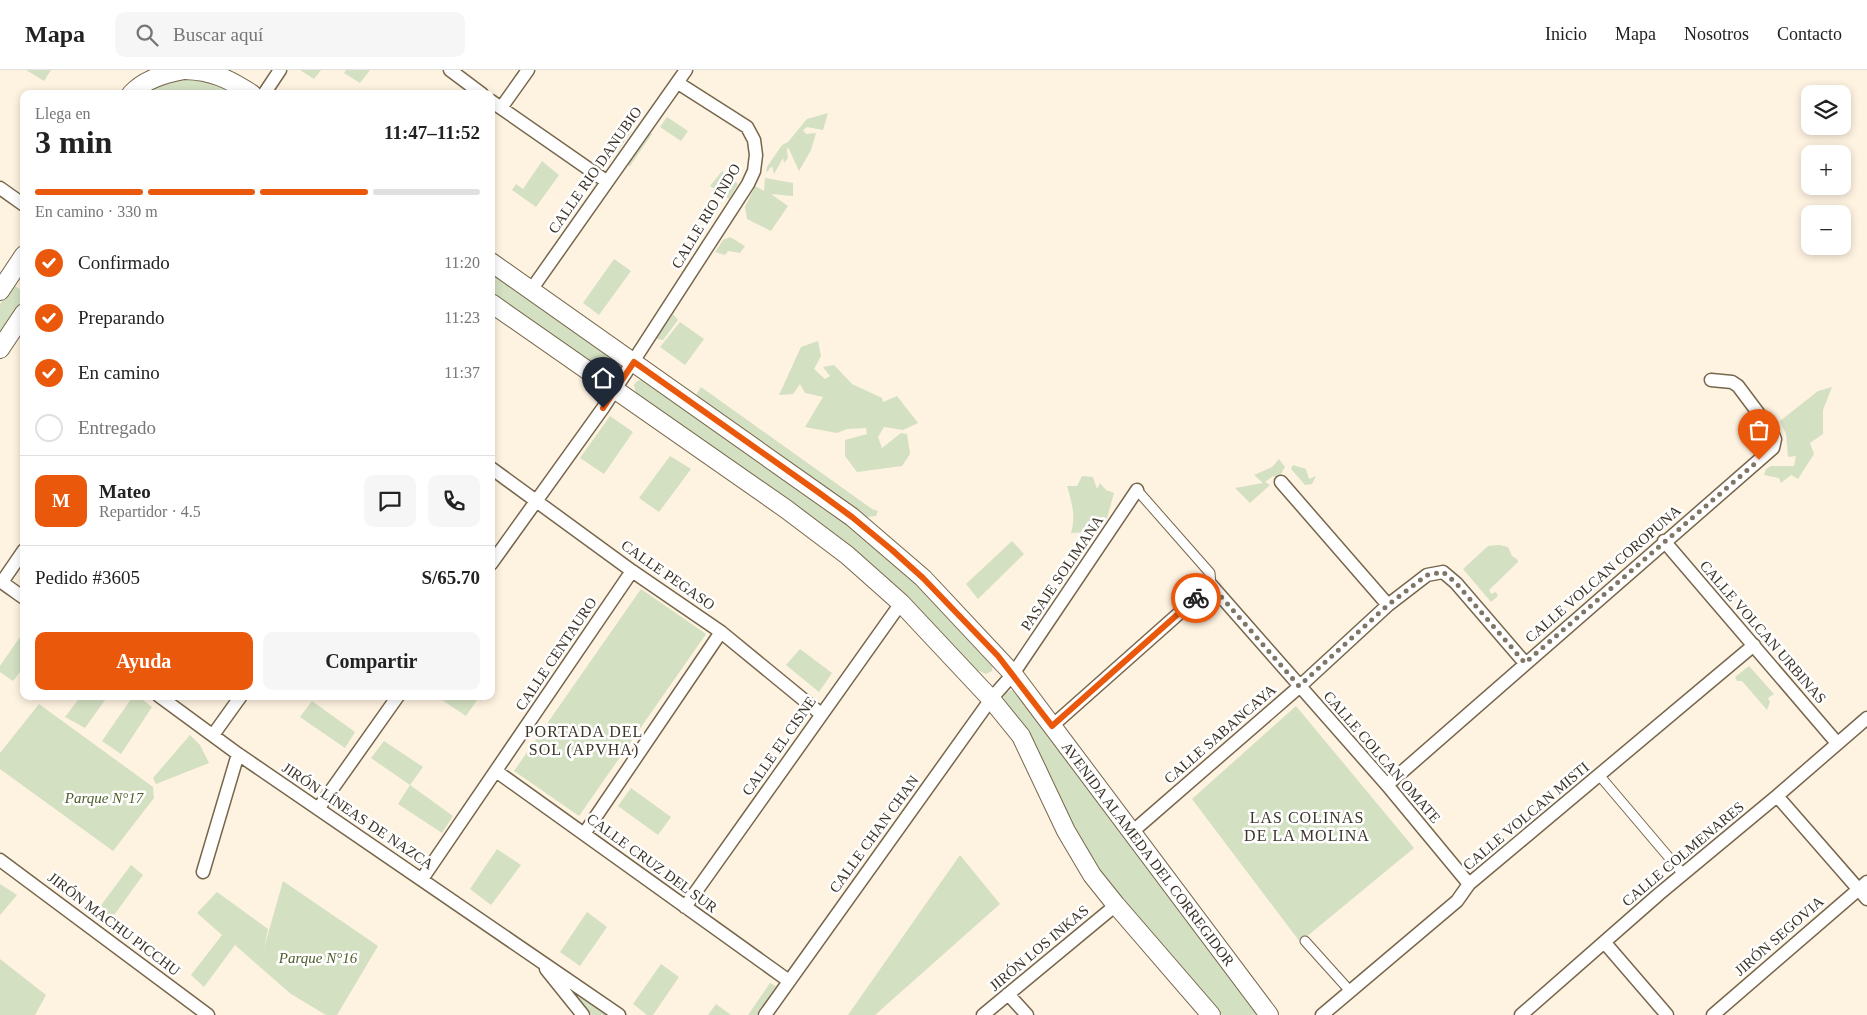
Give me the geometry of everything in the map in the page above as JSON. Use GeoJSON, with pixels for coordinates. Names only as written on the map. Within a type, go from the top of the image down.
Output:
{"type":"FeatureCollection","features":[{"type":"Feature","properties":{"kind":"main road"},"geometry":{"type":"LineString","coordinates":[[136,90],[165,74],[185,70],[200,70],[219,75],[246,90]]}},
{"type":"Feature","properties":{"kind":"main road"},"geometry":{"type":"LineString","coordinates":[[1,286],[20,260]]}},
{"type":"Feature","properties":{"kind":"main road","name":"AVENIDA ALAMEDA DEL CORREGIDOR"},"geometry":{"type":"LineString","coordinates":[[495,265],[859,522],[923,578],[1013,674],[1269,1015]]}},
{"type":"Feature","properties":{"kind":"main road"},"geometry":{"type":"LineString","coordinates":[[495,306],[786,509],[847,555],[901,604],[992,698],[1021,736],[1078,855],[1116,905],[1211,1015]]}},
{"type":"Feature","properties":{"kind":"main road"},"geometry":{"type":"LineString","coordinates":[[0,349],[20,319]]}},
{"type":"Feature","properties":{"kind":"street"},"geometry":{"type":"LineString","coordinates":[[135,90],[147,70]]}},
{"type":"Feature","properties":{"kind":"street"},"geometry":{"type":"LineString","coordinates":[[222,70],[235,83]]}},
{"type":"Feature","properties":{"kind":"street"},"geometry":{"type":"LineString","coordinates":[[267,90],[280,70]]}},
{"type":"Feature","properties":{"kind":"street"},"geometry":{"type":"LineString","coordinates":[[450,70],[477,90]]}},
{"type":"Feature","properties":{"kind":"street"},"geometry":{"type":"LineString","coordinates":[[528,70],[496,104],[606,181]]}},
{"type":"Feature","properties":{"kind":"street","name":"CALLE RIO DANUBIO"},"geometry":{"type":"LineString","coordinates":[[530,290],[686,70]]}},
{"type":"Feature","properties":{"kind":"street","name":"CALLE RIO INDO"},"geometry":{"type":"LineString","coordinates":[[495,558],[634,362],[754,171],[756,155],[754,140],[747,127],[678,83]]}},
{"type":"Feature","properties":{"kind":"street"},"geometry":{"type":"LineString","coordinates":[[0,188],[20,202]]}},
{"type":"Feature","properties":{"kind":"street","name":"CALLE VOLCAN COROPUNA"},"geometry":{"type":"LineString","coordinates":[[1387,785],[1664,541],[1773,448],[1775,439],[1771,430],[1738,386],[1732,382],[1711,380]]}},
{"type":"Feature","properties":{"kind":"street","name":"CALLE PEGASO"},"geometry":{"type":"LineString","coordinates":[[495,471],[632,571],[721,632],[821,714]]}},
{"type":"Feature","properties":{"kind":"street"},"geometry":{"type":"LineString","coordinates":[[1281,482],[1388,605]]}},
{"type":"Feature","properties":{"kind":"street"},"geometry":{"type":"LineString","coordinates":[[1052,726],[1211,585],[1210,573],[1137,490]]}},
{"type":"Feature","properties":{"kind":"street","name":"PASAJE SOLIMANA"},"geometry":{"type":"LineString","coordinates":[[1013,674],[1137,490]]}},
{"type":"Feature","properties":{"kind":"street","name":"CALLE VOLCAN URBINAS"},"geometry":{"type":"LineString","coordinates":[[1664,541],[1837,743]]}},
{"type":"Feature","properties":{"kind":"street"},"geometry":{"type":"LineString","coordinates":[[20,556],[1,582],[20,595]]}},
{"type":"Feature","properties":{"kind":"street","name":"CALLE CENTAURO"},"geometry":{"type":"LineString","coordinates":[[422,879],[632,571]]}},
{"type":"Feature","properties":{"kind":"street","name":"CALLE SABANCAYA"},"geometry":{"type":"LineString","coordinates":[[1132,832],[1299,686],[1388,605],[1427,575],[1443,572],[1456,583],[1525,663]]}},
{"type":"Feature","properties":{"kind":"street","name":"CALLE COLCAN OMATE"},"geometry":{"type":"LineString","coordinates":[[1211,585],[1387,785],[1469,884]]}},
{"type":"Feature","properties":{"kind":"street","name":"CALLE EL CISNE"},"geometry":{"type":"LineString","coordinates":[[685,907],[901,604]]}},
{"type":"Feature","properties":{"kind":"street"},"geometry":{"type":"LineString","coordinates":[[584,834],[721,632]]}},
{"type":"Feature","properties":{"kind":"street","name":"CALLE VOLCAN MISTI"},"geometry":{"type":"LineString","coordinates":[[1322,1015],[1457,901],[1469,884],[1754,645]]}},
{"type":"Feature","properties":{"kind":"street","name":"CALLE CHAN CHAN"},"geometry":{"type":"LineString","coordinates":[[765,1015],[992,698],[1013,674]]}},
{"type":"Feature","properties":{"kind":"street","name":"JIRÓN LÍNEAS DE NAZCA"},"geometry":{"type":"LineString","coordinates":[[165,700],[238,754],[619,1015]]}},
{"type":"Feature","properties":{"kind":"street"},"geometry":{"type":"LineString","coordinates":[[213,735],[238,700]]}},
{"type":"Feature","properties":{"kind":"street"},"geometry":{"type":"LineString","coordinates":[[318,808],[395,700]]}},
{"type":"Feature","properties":{"kind":"street","name":"CALLE COLMENARES"},"geometry":{"type":"LineString","coordinates":[[1521,1015],[1867,718]]}},
{"type":"Feature","properties":{"kind":"street"},"geometry":{"type":"LineString","coordinates":[[203,872],[238,754]]}},
{"type":"Feature","properties":{"kind":"street","name":"CALLE CRUZ DEL SUR"},"geometry":{"type":"LineString","coordinates":[[496,771],[789,981]]}},
{"type":"Feature","properties":{"kind":"street"},"geometry":{"type":"LineString","coordinates":[[1599,775],[1683,874]]}},
{"type":"Feature","properties":{"kind":"street"},"geometry":{"type":"LineString","coordinates":[[1777,796],[1863,885],[1867,899]]}},
{"type":"Feature","properties":{"kind":"street","name":"JIRÓN MACHU PICCHU"},"geometry":{"type":"LineString","coordinates":[[0,860],[208,1015]]}},
{"type":"Feature","properties":{"kind":"street","name":"JIRÓN SEGOVIA"},"geometry":{"type":"LineString","coordinates":[[1713,1015],[1863,885]]}},
{"type":"Feature","properties":{"kind":"street","name":"JIRÓN LOS INKAS"},"geometry":{"type":"LineString","coordinates":[[983,1015],[1116,905]]}},
{"type":"Feature","properties":{"kind":"street"},"geometry":{"type":"LineString","coordinates":[[1305,941],[1350,991]]}},
{"type":"Feature","properties":{"kind":"street"},"geometry":{"type":"LineString","coordinates":[[1604,943],[1667,1015]]}},
{"type":"Feature","properties":{"kind":"street","name":"JIRÓN LÍNEAS DE NAZCA"},"geometry":{"type":"LineString","coordinates":[[540,961],[570,1002],[583,1015]]}},
{"type":"Feature","properties":{"kind":"street"},"geometry":{"type":"LineString","coordinates":[[1008,994],[1026,1015]]}},
{"type":"Feature","properties":{"kind":"green space"},"geometry":{"type":"Polygon","coordinates":[[[26,70],[51,70],[44,81],[26,70]]]}},
{"type":"Feature","properties":{"kind":"green space"},"geometry":{"type":"Polygon","coordinates":[[[300,70],[321,70],[314,79],[300,70]]]}},
{"type":"Feature","properties":{"kind":"green space"},"geometry":{"type":"Polygon","coordinates":[[[346,70],[370,70],[360,83],[344,73],[346,70]]]}},
{"type":"Feature","properties":{"kind":"green space"},"geometry":{"type":"Polygon","coordinates":[[[180,77],[219,83],[230,90],[148,90],[180,77]]]}},
{"type":"Feature","properties":{"kind":"green space"},"geometry":{"type":"Polygon","coordinates":[[[828,113],[823,130],[807,127],[803,130],[806,134],[816,133],[811,150],[799,171],[788,147],[788,158],[784,163],[783,158],[774,174],[772,166],[766,173],[767,167],[782,145],[788,142],[807,119],[828,113]]]}},
{"type":"Feature","properties":{"kind":"green space"},"geometry":{"type":"Polygon","coordinates":[[[667,117],[688,131],[681,141],[660,127],[667,117]]]}},
{"type":"Feature","properties":{"kind":"green space"},"geometry":{"type":"Polygon","coordinates":[[[628,128],[632,131],[610,162],[606,159],[628,128]]]}},
{"type":"Feature","properties":{"kind":"green space"},"geometry":{"type":"Polygon","coordinates":[[[648,131],[652,134],[630,166],[624,164],[648,131]]]}},
{"type":"Feature","properties":{"kind":"green space"},"geometry":{"type":"Polygon","coordinates":[[[542,161],[559,175],[536,207],[512,190],[516,184],[523,189],[542,161]]]}},
{"type":"Feature","properties":{"kind":"green space"},"geometry":{"type":"Polygon","coordinates":[[[722,171],[738,184],[729,199],[710,186],[722,171]]]}},
{"type":"Feature","properties":{"kind":"green space"},"geometry":{"type":"Polygon","coordinates":[[[765,178],[793,183],[793,196],[771,194],[788,206],[771,231],[747,219],[745,207],[755,186],[764,191],[765,178]]]}},
{"type":"Feature","properties":{"kind":"green space"},"geometry":{"type":"Polygon","coordinates":[[[730,237],[745,246],[740,253],[728,251],[725,255],[715,252],[723,240],[730,237]]]}},
{"type":"Feature","properties":{"kind":"green space"},"geometry":{"type":"Polygon","coordinates":[[[614,259],[631,271],[599,315],[583,303],[614,259]]]}},
{"type":"Feature","properties":{"kind":"green space"},"geometry":{"type":"Polygon","coordinates":[[[495,274],[619,362],[619,368],[616,371],[610,374],[605,373],[495,296],[495,274]]]}},
{"type":"Feature","properties":{"kind":"green space"},"geometry":{"type":"Polygon","coordinates":[[[13,285],[20,289],[20,303],[0,333],[0,304],[13,285]]]}},
{"type":"Feature","properties":{"kind":"green space"},"geometry":{"type":"Polygon","coordinates":[[[673,314],[678,320],[663,340],[656,339],[673,314]]]}},
{"type":"Feature","properties":{"kind":"green space"},"geometry":{"type":"Polygon","coordinates":[[[680,322],[704,339],[685,365],[660,347],[680,322]]]}},
{"type":"Feature","properties":{"kind":"green space"},"geometry":{"type":"Polygon","coordinates":[[[818,341],[821,356],[814,369],[825,379],[830,376],[823,367],[834,365],[852,384],[882,398],[883,402],[897,396],[918,423],[903,430],[884,427],[878,437],[882,448],[901,433],[907,434],[910,454],[902,466],[857,472],[845,456],[845,440],[867,434],[866,428],[847,429],[837,433],[805,427],[823,397],[805,393],[800,384],[793,394],[779,395],[801,347],[818,341]]]}},
{"type":"Feature","properties":{"kind":"green space"},"geometry":{"type":"Polygon","coordinates":[[[642,380],[841,517],[906,573],[990,660],[993,665],[992,671],[986,674],[977,670],[896,587],[827,529],[636,394],[634,385],[637,381],[642,380]]]}},
{"type":"Feature","properties":{"kind":"green space"},"geometry":{"type":"Polygon","coordinates":[[[701,387],[872,509],[878,511],[876,516],[867,517],[696,395],[701,387]]]}},
{"type":"Feature","properties":{"kind":"green space"},"geometry":{"type":"Polygon","coordinates":[[[1832,387],[1823,410],[1823,434],[1810,443],[1814,454],[1798,479],[1791,475],[1781,483],[1779,478],[1764,475],[1766,469],[1771,466],[1794,466],[1796,456],[1788,457],[1786,434],[1780,421],[1818,391],[1832,387]]]}},
{"type":"Feature","properties":{"kind":"green space"},"geometry":{"type":"Polygon","coordinates":[[[610,416],[633,432],[604,474],[580,458],[610,416]]]}},
{"type":"Feature","properties":{"kind":"green space"},"geometry":{"type":"Polygon","coordinates":[[[670,456],[691,469],[659,512],[639,498],[670,456]]]}},
{"type":"Feature","properties":{"kind":"green space"},"geometry":{"type":"Polygon","coordinates":[[[1279,459],[1285,467],[1281,474],[1276,478],[1273,476],[1265,482],[1270,485],[1250,503],[1235,488],[1263,483],[1254,475],[1272,467],[1279,459]]]}},
{"type":"Feature","properties":{"kind":"green space"},"geometry":{"type":"Polygon","coordinates":[[[1293,465],[1306,469],[1309,479],[1316,476],[1312,484],[1305,485],[1291,469],[1293,465]]]}},
{"type":"Feature","properties":{"kind":"green space"},"geometry":{"type":"Polygon","coordinates":[[[1082,476],[1093,477],[1097,489],[1100,483],[1106,490],[1114,493],[1107,518],[1096,519],[1089,532],[1071,533],[1073,515],[1067,486],[1077,486],[1082,476]]]}},
{"type":"Feature","properties":{"kind":"green space"},"geometry":{"type":"Polygon","coordinates":[[[1012,541],[1024,554],[978,599],[966,584],[1012,541]]]}},
{"type":"Feature","properties":{"kind":"green space"},"geometry":{"type":"Polygon","coordinates":[[[1499,545],[1508,547],[1512,556],[1518,562],[1489,590],[1491,594],[1496,592],[1498,596],[1491,602],[1463,569],[1488,546],[1499,545]]]}},
{"type":"Feature","properties":{"kind":"green space"},"geometry":{"type":"Polygon","coordinates":[[[641,589],[706,634],[579,816],[514,771],[641,589]]]}},
{"type":"Feature","properties":{"kind":"green space"},"geometry":{"type":"Polygon","coordinates":[[[20,637],[20,672],[13,681],[0,672],[0,666],[20,637]]]}},
{"type":"Feature","properties":{"kind":"green space"},"geometry":{"type":"Polygon","coordinates":[[[800,649],[832,673],[819,692],[786,665],[800,649]]]}},
{"type":"Feature","properties":{"kind":"green space"},"geometry":{"type":"Polygon","coordinates":[[[1749,666],[1774,694],[1768,698],[1770,702],[1767,710],[1742,681],[1737,681],[1735,677],[1749,666]]]}},
{"type":"Feature","properties":{"kind":"green space"},"geometry":{"type":"Polygon","coordinates":[[[1011,690],[1015,691],[1259,1015],[1222,1015],[1106,881],[1088,856],[1003,702],[1005,694],[1011,690]]]}},
{"type":"Feature","properties":{"kind":"green space"},"geometry":{"type":"Polygon","coordinates":[[[78,700],[105,700],[85,728],[65,717],[78,700]]]}},
{"type":"Feature","properties":{"kind":"green space"},"geometry":{"type":"Polygon","coordinates":[[[130,700],[143,700],[152,707],[121,754],[102,741],[130,700]]]}},
{"type":"Feature","properties":{"kind":"green space"},"geometry":{"type":"Polygon","coordinates":[[[442,700],[477,700],[466,716],[442,700]]]}},
{"type":"Feature","properties":{"kind":"green space"},"geometry":{"type":"Polygon","coordinates":[[[312,701],[355,732],[345,748],[300,717],[312,701]]]}},
{"type":"Feature","properties":{"kind":"green space","name":"Parque N°17"},"geometry":{"type":"Polygon","coordinates":[[[39,704],[153,787],[154,798],[113,851],[0,769],[0,753],[39,704]]]}},
{"type":"Feature","properties":{"kind":"green space"},"geometry":{"type":"Polygon","coordinates":[[[1296,706],[1414,848],[1300,942],[1192,799],[1296,706]]]}},
{"type":"Feature","properties":{"kind":"green space"},"geometry":{"type":"Polygon","coordinates":[[[190,735],[200,745],[209,763],[156,784],[153,778],[190,735]]]}},
{"type":"Feature","properties":{"kind":"green space"},"geometry":{"type":"Polygon","coordinates":[[[384,741],[423,767],[410,785],[371,758],[384,741]]]}},
{"type":"Feature","properties":{"kind":"green space"},"geometry":{"type":"Polygon","coordinates":[[[410,785],[453,816],[442,833],[398,804],[410,785]]]}},
{"type":"Feature","properties":{"kind":"green space"},"geometry":{"type":"Polygon","coordinates":[[[631,788],[671,817],[658,835],[618,806],[631,788]]]}},
{"type":"Feature","properties":{"kind":"green space"},"geometry":{"type":"Polygon","coordinates":[[[497,849],[521,865],[491,905],[470,889],[497,849]]]}},
{"type":"Feature","properties":{"kind":"green space"},"geometry":{"type":"Polygon","coordinates":[[[960,855],[1000,904],[875,1015],[848,1015],[960,855]]]}},
{"type":"Feature","properties":{"kind":"green space"},"geometry":{"type":"Polygon","coordinates":[[[131,865],[143,875],[112,918],[99,908],[131,865]]]}},
{"type":"Feature","properties":{"kind":"green space","name":"Parque N°16"},"geometry":{"type":"Polygon","coordinates":[[[283,881],[378,946],[337,1015],[326,1015],[291,994],[235,945],[204,987],[191,975],[222,935],[197,913],[217,892],[268,929],[264,948],[283,881]]]}},
{"type":"Feature","properties":{"kind":"green space"},"geometry":{"type":"Polygon","coordinates":[[[0,884],[17,895],[0,915],[0,884]]]}},
{"type":"Feature","properties":{"kind":"green space"},"geometry":{"type":"Polygon","coordinates":[[[587,912],[607,927],[580,966],[560,952],[587,912]]]}},
{"type":"Feature","properties":{"kind":"green space"},"geometry":{"type":"Polygon","coordinates":[[[0,959],[46,995],[35,1015],[0,1015],[0,959]]]}},
{"type":"Feature","properties":{"kind":"green space"},"geometry":{"type":"Polygon","coordinates":[[[661,964],[679,977],[653,1015],[647,1015],[633,1004],[661,964]]]}},
{"type":"Feature","properties":{"kind":"green space"},"geometry":{"type":"Polygon","coordinates":[[[770,983],[776,986],[756,1015],[748,1015],[770,983]]]}},
{"type":"Feature","properties":{"kind":"green space"},"geometry":{"type":"Polygon","coordinates":[[[566,986],[608,1015],[592,1015],[566,986]]]}},
{"type":"Feature","properties":{"kind":"green space"},"geometry":{"type":"Polygon","coordinates":[[[716,1004],[731,1015],[708,1015],[716,1004]]]}},
{"type":"Feature","properties":{"kind":"way so far"},"geometry":{"type":"LineString","coordinates":[[1196,598],[1211,585],[1299,686],[1388,605],[1427,575],[1443,572],[1456,583],[1525,663],[1759,460]]}},
{"type":"Feature","properties":{"kind":"district","name":"PORTADA DEL SOL (APVHA)"},"geometry":{"type":"Point","coordinates":[584,740]}},
{"type":"Feature","properties":{"kind":"district","name":"LAS COLINAS DE LA MOLINA"},"geometry":{"type":"Point","coordinates":[1307,826]}},
{"type":"Feature","properties":{"kind":"route"},"geometry":{"type":"LineString","coordinates":[[603,408],[634,362],[818,492],[852,517],[923,578],[998,656],[1052,726],[1196,598]]}}]}
